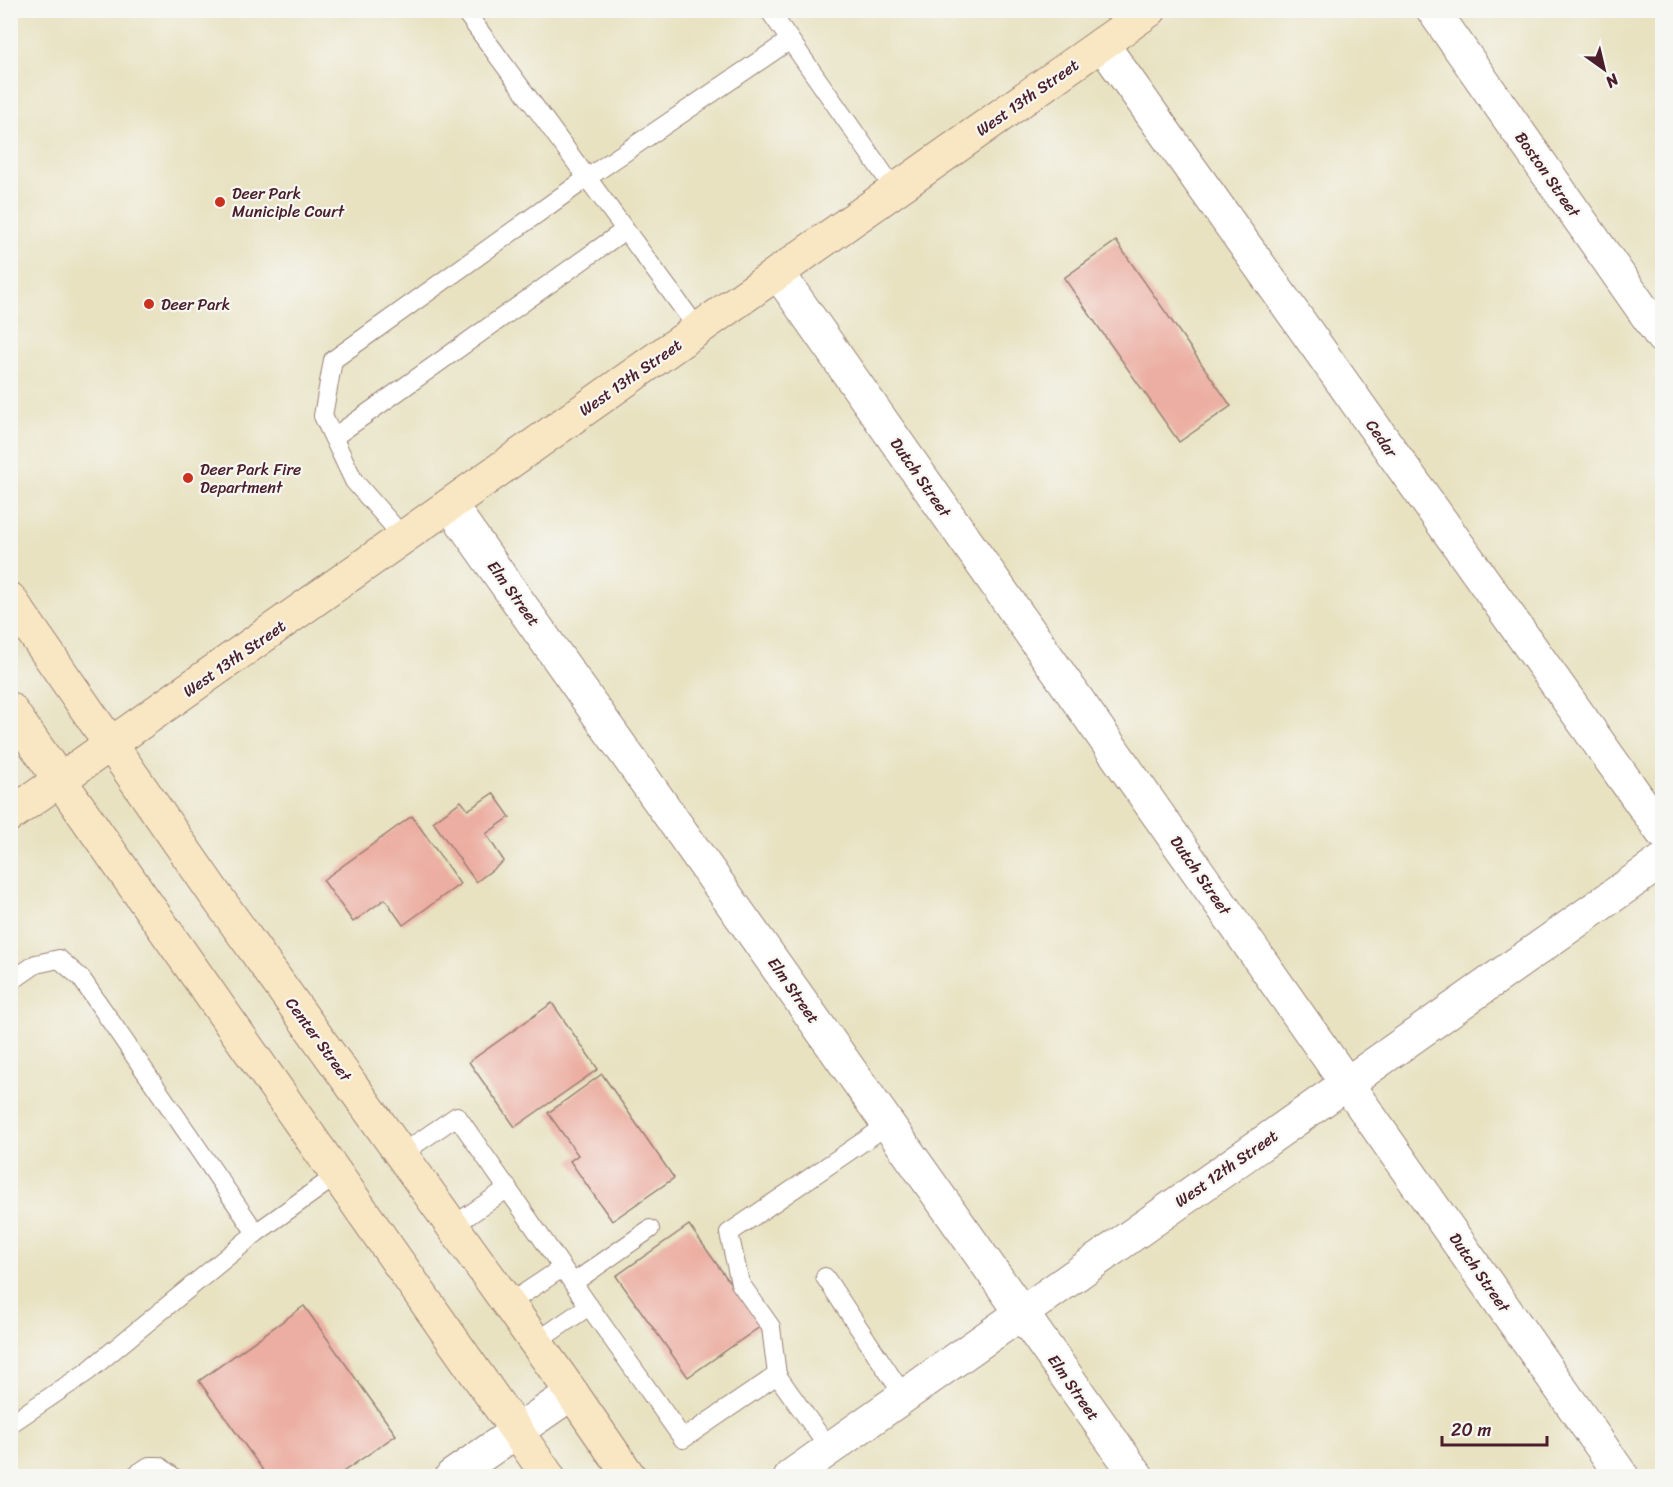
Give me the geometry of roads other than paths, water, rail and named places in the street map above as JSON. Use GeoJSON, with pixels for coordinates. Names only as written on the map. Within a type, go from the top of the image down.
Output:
{"type":"FeatureCollection","features":[{"type":"Feature","properties":{"kind":"main road","name":"West 13th Street"},"geometry":{"type":"LineString","coordinates":[[10,815],[1150,10]]}},
{"type":"Feature","properties":{"kind":"main road","name":"Center Street"},"geometry":{"type":"LineString","coordinates":[[10,599],[629,1476]]}},
{"type":"Feature","properties":{"kind":"main road"},"geometry":{"type":"LineString","coordinates":[[10,709],[548,1476]]}},
{"type":"Feature","properties":{"kind":"street","name":"Boston Street"},"geometry":{"type":"LineString","coordinates":[[1433,10],[1662,337]]}},
{"type":"Feature","properties":{"kind":"street","name":"Cedar"},"geometry":{"type":"LineString","coordinates":[[1102,44],[1662,832]]}},
{"type":"Feature","properties":{"kind":"street","name":"Dutch Street"},"geometry":{"type":"LineString","coordinates":[[778,273],[1622,1476]]}},
{"type":"Feature","properties":{"kind":"street","name":"Elm Street"},"geometry":{"type":"LineString","coordinates":[[450,505],[1137,1476]]}},
{"type":"Feature","properties":{"kind":"street","name":"West 12th Street"},"geometry":{"type":"LineString","coordinates":[[791,1476],[1662,861]]}},
{"type":"Feature","properties":{"kind":"street"},"geometry":{"type":"LineString","coordinates":[[453,1476],[572,1393]]}},
{"type":"Feature","properties":{"kind":"lane"},"geometry":{"type":"LineString","coordinates":[[464,10],[698,329]]}},
{"type":"Feature","properties":{"kind":"lane"},"geometry":{"type":"LineString","coordinates":[[769,10],[895,190]]}},
{"type":"Feature","properties":{"kind":"lane"},"geometry":{"type":"LineString","coordinates":[[403,537],[354,481],[323,416],[333,360],[587,178],[789,40]]}},
{"type":"Feature","properties":{"kind":"lane"},"geometry":{"type":"LineString","coordinates":[[334,437],[625,230]]}},
{"type":"Feature","properties":{"kind":"lane"},"geometry":{"type":"LineString","coordinates":[[10,982],[36,964],[59,959],[81,978],[256,1233]]}},
{"type":"Feature","properties":{"kind":"lane"},"geometry":{"type":"LineString","coordinates":[[401,1154],[457,1116],[683,1439],[777,1375]]}},
{"type":"Feature","properties":{"kind":"lane"},"geometry":{"type":"LineString","coordinates":[[830,1450],[777,1375],[771,1327],[740,1283],[729,1233],[888,1124]]}},
{"type":"Feature","properties":{"kind":"lane"},"geometry":{"type":"LineString","coordinates":[[10,1424],[87,1372],[256,1233],[337,1175]]}},
{"type":"Feature","properties":{"kind":"lane"},"geometry":{"type":"LineString","coordinates":[[453,1226],[508,1188]]}},
{"type":"Feature","properties":{"kind":"lane"},"geometry":{"type":"LineString","coordinates":[[508,1304],[568,1275],[650,1229]]}},
{"type":"Feature","properties":{"kind":"lane"},"geometry":{"type":"LineString","coordinates":[[825,1277],[904,1396]]}},
{"type":"Feature","properties":{"kind":"lane"},"geometry":{"type":"LineString","coordinates":[[536,1342],[589,1306]]}},
{"type":"Feature","properties":{"kind":"lane"},"geometry":{"type":"LineString","coordinates":[[134,1476],[149,1466],[159,1466],[172,1476]]}},
{"type":"Feature","properties":{"kind":"place","name":"Deer Park Municiple Court"},"geometry":{"type":"Point","coordinates":[220,202]}},
{"type":"Feature","properties":{"kind":"place","name":"Deer Park"},"geometry":{"type":"Point","coordinates":[149,304]}},
{"type":"Feature","properties":{"kind":"place","name":"Deer Park Fire Department"},"geometry":{"type":"Point","coordinates":[188,478]}}]}
